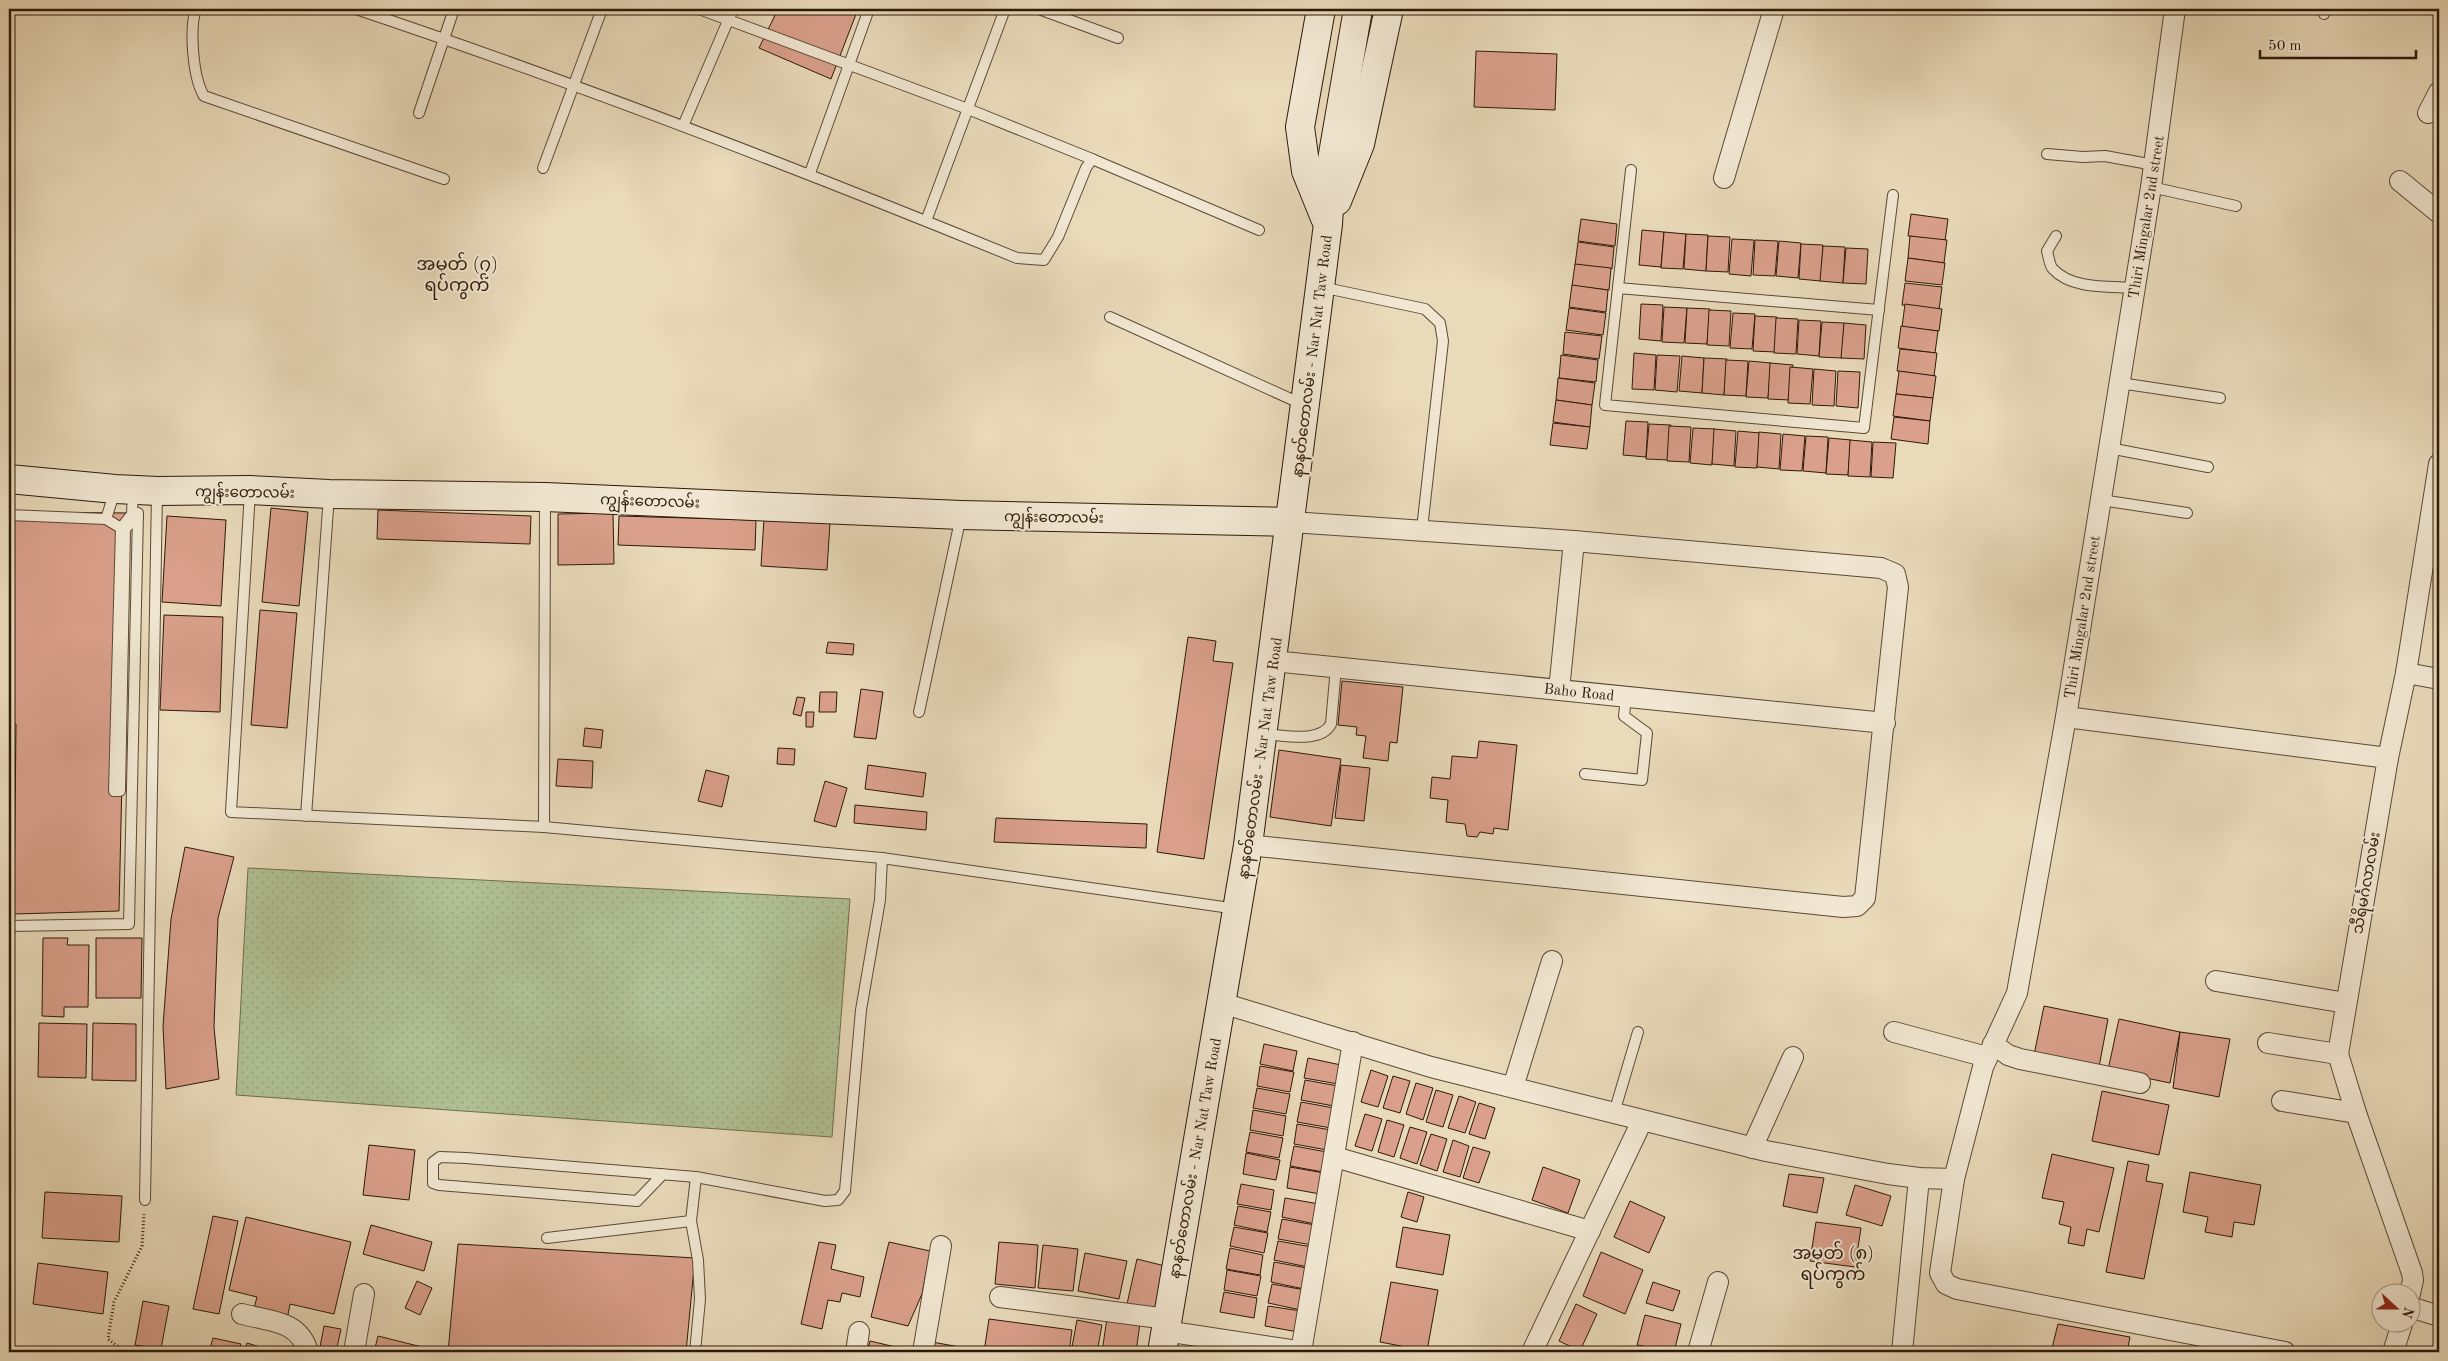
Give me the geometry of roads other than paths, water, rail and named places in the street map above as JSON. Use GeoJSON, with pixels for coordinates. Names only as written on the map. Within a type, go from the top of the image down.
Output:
{"type":"FeatureCollection","features":[{"type":"Feature","properties":{"kind":"main road"},"geometry":{"type":"LineString","coordinates":[[1320,9],[1300,127],[1306,171],[1328,224]]}},
{"type":"Feature","properties":{"kind":"main road","name":"နာနတ်တောလမ်း - Nar Nat Taw Road"},"geometry":{"type":"LineString","coordinates":[[1164,1334],[1248,846],[1328,224],[1332,160],[1358,9]]}},
{"type":"Feature","properties":{"kind":"main road"},"geometry":{"type":"LineString","coordinates":[[1328,224],[1360,144],[1389,9]]}},
{"type":"Feature","properties":{"kind":"main road","name":"ကျွန်းတောလမ်း"},"geometry":{"type":"LineString","coordinates":[[9,479],[137,495],[250,490],[329,494],[545,497],[961,515],[1291,522]]}},
{"type":"Feature","properties":{"kind":"street"},"geometry":{"type":"LineString","coordinates":[[1724,178],[1774,9]]}},
{"type":"Feature","properties":{"kind":"street","name":"Thiri Mingalar 2nd street"},"geometry":{"type":"LineString","coordinates":[[2175,9],[2151,186],[2120,383],[2066,717],[2017,993],[1983,1067],[1954,1179],[1940,1273],[1946,1284],[1957,1289],[2285,1352]]}},
{"type":"Feature","properties":{"kind":"street"},"geometry":{"type":"LineString","coordinates":[[2428,113],[2439,92]]}},
{"type":"Feature","properties":{"kind":"street"},"geometry":{"type":"LineString","coordinates":[[2400,181],[2439,213]]}},
{"type":"Feature","properties":{"kind":"street","name":"သီရိမင်္ဂလာလမ်း"},"geometry":{"type":"LineString","coordinates":[[2412,1284],[2412,1273],[2356,1113],[2338,1054],[2388,758],[2406,673],[2439,464]]}},
{"type":"Feature","properties":{"kind":"street"},"geometry":{"type":"LineString","coordinates":[[1248,846],[1843,907],[1857,906],[1865,898],[1898,587],[1895,574],[1881,568],[1574,541],[1422,529],[1291,522]]}},
{"type":"Feature","properties":{"kind":"street"},"geometry":{"type":"LineString","coordinates":[[1559,690],[1574,541]]}},
{"type":"Feature","properties":{"kind":"street","name":"Baho Road"},"geometry":{"type":"LineString","coordinates":[[1273,661],[1885,723]]}},
{"type":"Feature","properties":{"kind":"street"},"geometry":{"type":"LineString","coordinates":[[2406,673],[2439,679]]}},
{"type":"Feature","properties":{"kind":"street"},"geometry":{"type":"LineString","coordinates":[[2066,717],[2388,758]]}},
{"type":"Feature","properties":{"kind":"street"},"geometry":{"type":"LineString","coordinates":[[1513,1088],[1552,961]]}},
{"type":"Feature","properties":{"kind":"street"},"geometry":{"type":"LineString","coordinates":[[2216,981],[2346,1003]]}},
{"type":"Feature","properties":{"kind":"street"},"geometry":{"type":"LineString","coordinates":[[1222,1003],[1431,1067],[1752,1148],[1918,1178],[1954,1179]]}},
{"type":"Feature","properties":{"kind":"street"},"geometry":{"type":"LineString","coordinates":[[1894,1032],[1990,1050],[2020,1059],[2140,1083]]}},
{"type":"Feature","properties":{"kind":"street"},"geometry":{"type":"LineString","coordinates":[[1000,1297],[1164,1334],[1302,1352],[1353,1042]]}},
{"type":"Feature","properties":{"kind":"street"},"geometry":{"type":"LineString","coordinates":[[2268,1043],[2338,1054]]}},
{"type":"Feature","properties":{"kind":"street"},"geometry":{"type":"LineString","coordinates":[[1752,1148],[1793,1057]]}},
{"type":"Feature","properties":{"kind":"street"},"geometry":{"type":"LineString","coordinates":[[2282,1101],[2356,1113]]}},
{"type":"Feature","properties":{"kind":"street"},"geometry":{"type":"LineString","coordinates":[[1532,1352],[1642,1121]]}},
{"type":"Feature","properties":{"kind":"street"},"geometry":{"type":"LineString","coordinates":[[1335,1157],[1590,1231]]}},
{"type":"Feature","properties":{"kind":"street"},"geometry":{"type":"LineString","coordinates":[[1902,1352],[1918,1178]]}},
{"type":"Feature","properties":{"kind":"street"},"geometry":{"type":"LineString","coordinates":[[923,1352],[940,1246]]}},
{"type":"Feature","properties":{"kind":"street"},"geometry":{"type":"LineString","coordinates":[[1698,1352],[1718,1282]]}},
{"type":"Feature","properties":{"kind":"street"},"geometry":{"type":"LineString","coordinates":[[354,1352],[364,1294]]}},
{"type":"Feature","properties":{"kind":"street"},"geometry":{"type":"LineString","coordinates":[[2420,1310],[2439,1316]]}},
{"type":"Feature","properties":{"kind":"street"},"geometry":{"type":"LineString","coordinates":[[242,1314],[296,1329],[305,1340],[308,1352]]}},
{"type":"Feature","properties":{"kind":"street"},"geometry":{"type":"LineString","coordinates":[[856,1352],[860,1332]]}},
{"type":"Feature","properties":{"kind":"street"},"geometry":{"type":"LineString","coordinates":[[2393,1352],[2399,1334]]}},
{"type":"Feature","properties":{"kind":"lane"},"geometry":{"type":"LineString","coordinates":[[196,9],[192,21],[197,85],[204,96],[444,179]]}},
{"type":"Feature","properties":{"kind":"lane"},"geometry":{"type":"LineString","coordinates":[[356,9],[573,84],[810,173],[1017,258],[1044,260],[1058,237],[1086,168],[1092,159]]}},
{"type":"Feature","properties":{"kind":"lane"},"geometry":{"type":"LineString","coordinates":[[419,113],[454,9]]}},
{"type":"Feature","properties":{"kind":"lane"},"geometry":{"type":"LineString","coordinates":[[543,168],[602,9]]}},
{"type":"Feature","properties":{"kind":"lane"},"geometry":{"type":"LineString","coordinates":[[699,9],[731,14],[848,66],[968,109],[1259,230]]}},
{"type":"Feature","properties":{"kind":"lane"},"geometry":{"type":"LineString","coordinates":[[810,173],[868,9]]}},
{"type":"Feature","properties":{"kind":"lane"},"geometry":{"type":"LineString","coordinates":[[926,221],[1005,9]]}},
{"type":"Feature","properties":{"kind":"lane"},"geometry":{"type":"LineString","coordinates":[[1039,9],[1118,38]]}},
{"type":"Feature","properties":{"kind":"lane"},"geometry":{"type":"LineString","coordinates":[[684,126],[731,14]]}},
{"type":"Feature","properties":{"kind":"lane"},"geometry":{"type":"LineString","coordinates":[[2046,154],[2083,157],[2105,156],[2154,165]]}},
{"type":"Feature","properties":{"kind":"lane"},"geometry":{"type":"LineString","coordinates":[[1631,170],[1605,405],[1864,428],[1893,195]]}},
{"type":"Feature","properties":{"kind":"lane"},"geometry":{"type":"LineString","coordinates":[[2151,186],[2236,206]]}},
{"type":"Feature","properties":{"kind":"lane"},"geometry":{"type":"LineString","coordinates":[[2056,236],[2047,251],[2052,268],[2066,279],[2080,284],[2135,288]]}},
{"type":"Feature","properties":{"kind":"lane"},"geometry":{"type":"LineString","coordinates":[[1320,287],[1425,309],[1440,323],[1443,342],[1422,529]]}},
{"type":"Feature","properties":{"kind":"lane"},"geometry":{"type":"LineString","coordinates":[[1618,288],[1879,310]]}},
{"type":"Feature","properties":{"kind":"lane"},"geometry":{"type":"LineString","coordinates":[[1110,317],[1305,406]]}},
{"type":"Feature","properties":{"kind":"lane"},"geometry":{"type":"LineString","coordinates":[[2120,383],[2220,398]]}},
{"type":"Feature","properties":{"kind":"lane"},"geometry":{"type":"LineString","coordinates":[[2109,448],[2208,467]]}},
{"type":"Feature","properties":{"kind":"lane"},"geometry":{"type":"LineString","coordinates":[[250,490],[231,812],[544,827],[882,858],[1238,909]]}},
{"type":"Feature","properties":{"kind":"lane"},"geometry":{"type":"LineString","coordinates":[[306,816],[329,494]]}},
{"type":"Feature","properties":{"kind":"lane"},"geometry":{"type":"LineString","coordinates":[[106,519],[137,495]]}},
{"type":"Feature","properties":{"kind":"lane"},"geometry":{"type":"LineString","coordinates":[[137,495],[125,529],[120,791],[114,791],[121,528],[132,514],[137,495]]}},
{"type":"Feature","properties":{"kind":"lane"},"geometry":{"type":"LineString","coordinates":[[9,926],[129,924],[137,495]]}},
{"type":"Feature","properties":{"kind":"lane"},"geometry":{"type":"LineString","coordinates":[[137,495],[145,1200]]}},
{"type":"Feature","properties":{"kind":"lane"},"geometry":{"type":"LineString","coordinates":[[544,827],[545,497]]}},
{"type":"Feature","properties":{"kind":"lane"},"geometry":{"type":"LineString","coordinates":[[2101,500],[2187,513]]}},
{"type":"Feature","properties":{"kind":"lane"},"geometry":{"type":"LineString","coordinates":[[9,515],[106,519],[121,528]]}},
{"type":"Feature","properties":{"kind":"lane"},"geometry":{"type":"LineString","coordinates":[[919,712],[961,515]]}},
{"type":"Feature","properties":{"kind":"lane"},"geometry":{"type":"LineString","coordinates":[[1263,734],[1317,736],[1327,731],[1331,724],[1336,668]]}},
{"type":"Feature","properties":{"kind":"lane"},"geometry":{"type":"LineString","coordinates":[[1585,774],[1642,780],[1647,733],[1624,716],[1626,696]]}},
{"type":"Feature","properties":{"kind":"lane"},"geometry":{"type":"LineString","coordinates":[[663,1174],[637,1200],[439,1185],[433,1183],[432,1179],[434,1162],[440,1157],[663,1174],[696,1177],[825,1201],[838,1200],[845,1191],[861,1010],[880,900],[882,858]]}},
{"type":"Feature","properties":{"kind":"lane"},"geometry":{"type":"LineString","coordinates":[[1614,1114],[1638,1032]]}},
{"type":"Feature","properties":{"kind":"lane"},"geometry":{"type":"LineString","coordinates":[[695,1352],[700,1299],[698,1260],[691,1221],[696,1177]]}},
{"type":"Feature","properties":{"kind":"lane"},"geometry":{"type":"LineString","coordinates":[[547,1238],[691,1221]]}},
{"type":"Feature","properties":{"kind":"district","name":"အမှတ် (၇) ရပ်ကွက်"},"geometry":{"type":"Point","coordinates":[457,274]}},
{"type":"Feature","properties":{"kind":"district","name":"အမှတ် (၈) ရပ်ကွက်"},"geometry":{"type":"Point","coordinates":[1833,1263]}}]}
